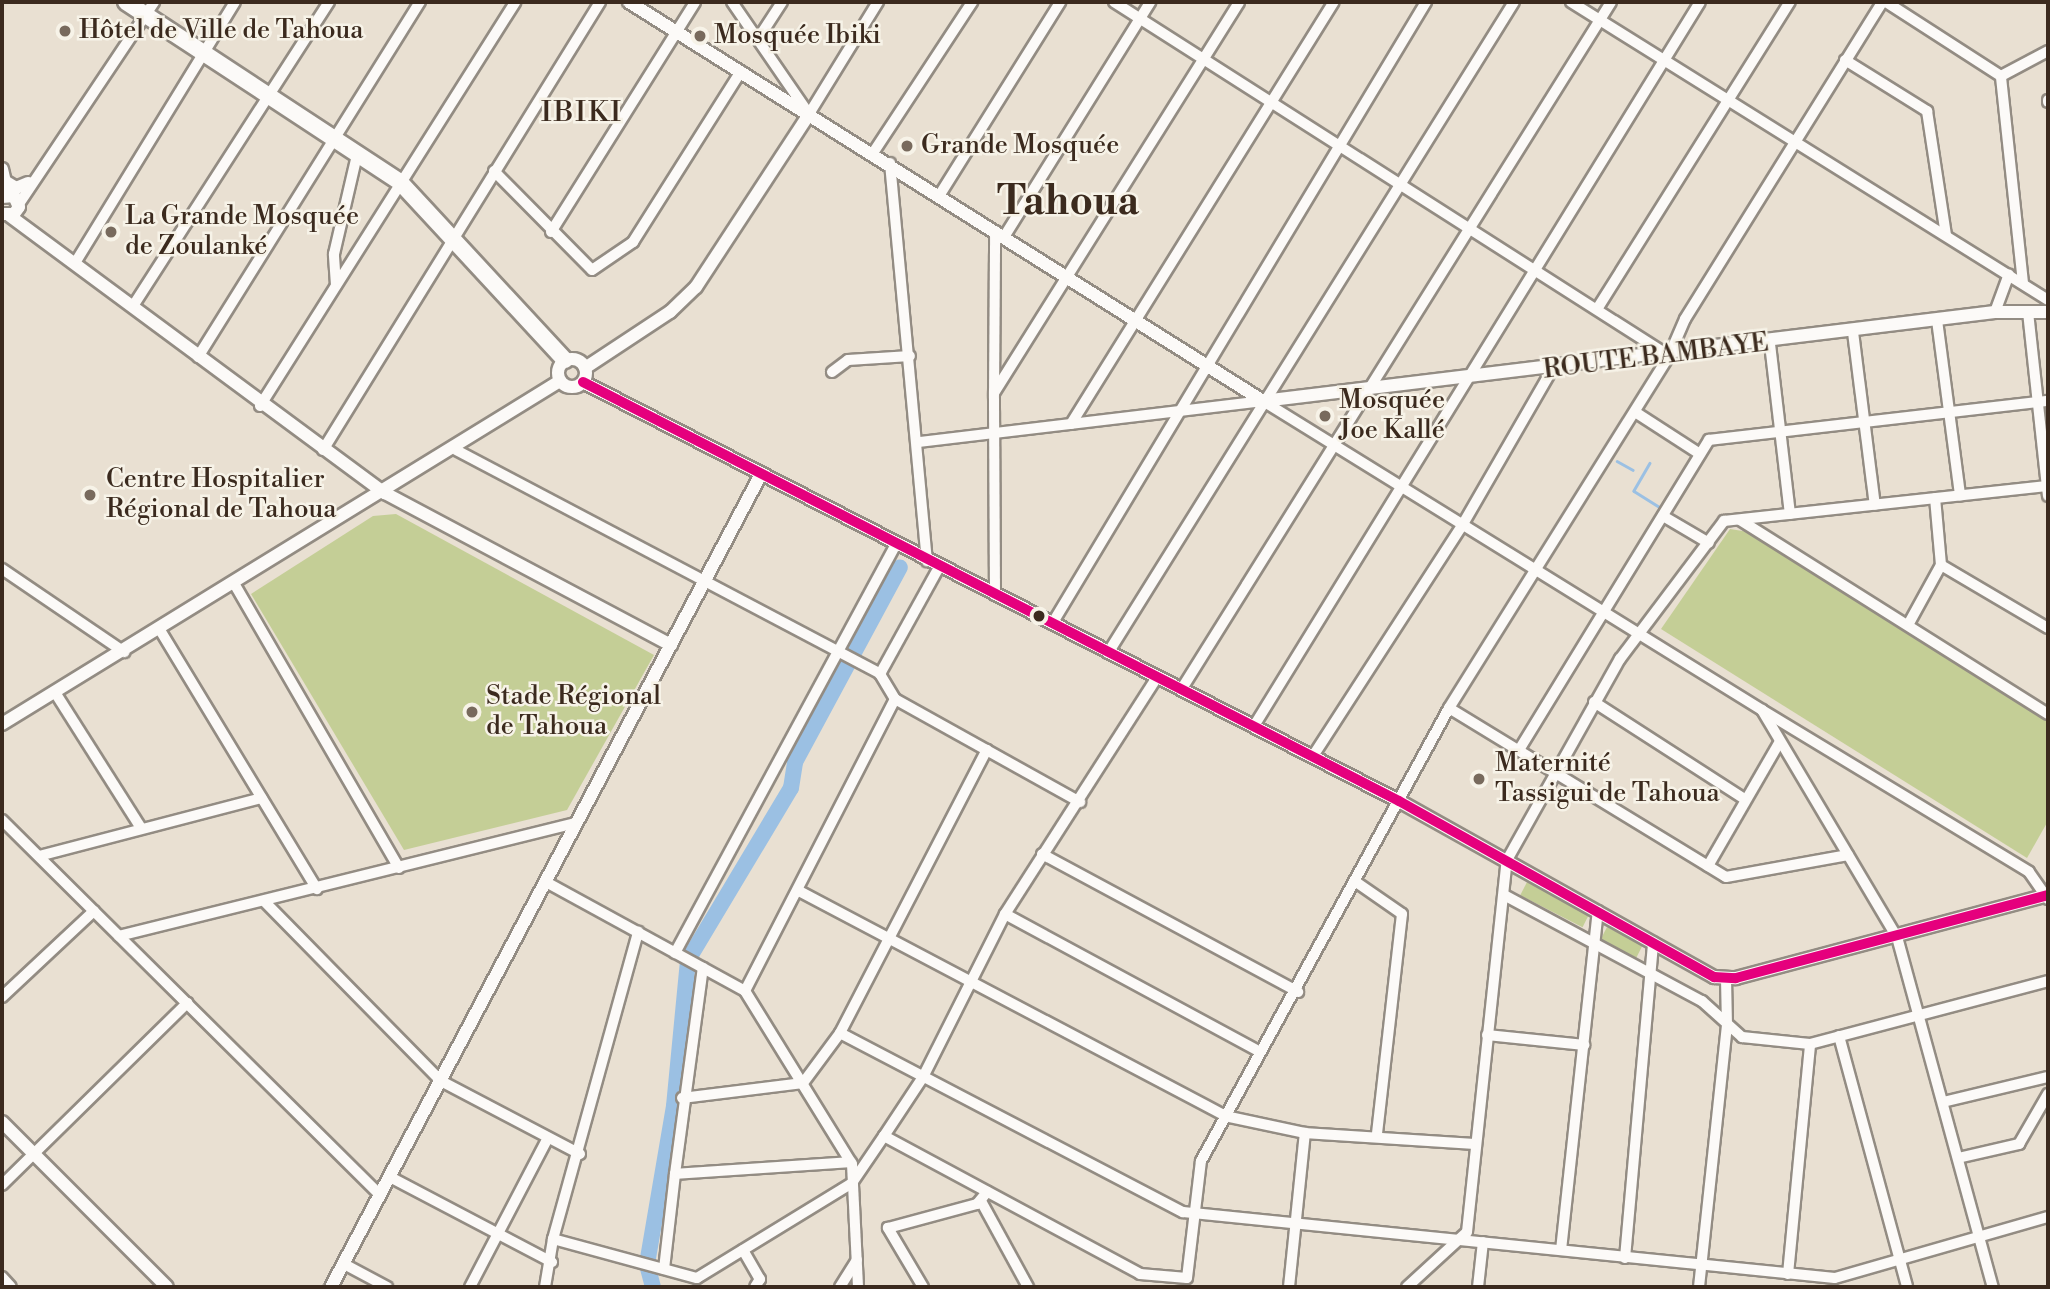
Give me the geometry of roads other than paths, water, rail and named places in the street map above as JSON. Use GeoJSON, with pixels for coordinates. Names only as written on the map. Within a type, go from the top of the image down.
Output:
{"type":"FeatureCollection","features":[{"type":"Feature","properties":{"kind":"main road"},"geometry":{"type":"LineString","coordinates":[[126,2],[150,8],[203,52],[399,181],[454,235],[565,360]]}},
{"type":"Feature","properties":{"kind":"street"},"geometry":{"type":"LineString","coordinates":[[75,263],[236,2]]}},
{"type":"Feature","properties":{"kind":"street"},"geometry":{"type":"LineString","coordinates":[[133,306],[329,2]]}},
{"type":"Feature","properties":{"kind":"street"},"geometry":{"type":"LineString","coordinates":[[198,357],[332,138],[420,2]]}},
{"type":"Feature","properties":{"kind":"street"},"geometry":{"type":"LineString","coordinates":[[260,406],[399,181],[515,2]]}},
{"type":"Feature","properties":{"kind":"street"},"geometry":{"type":"LineString","coordinates":[[323,450],[600,2]]}},
{"type":"Feature","properties":{"kind":"street"},"geometry":{"type":"LineString","coordinates":[[583,382],[760,476],[1313,756],[1653,942],[1726,978],[2048,897],[2029,872],[1263,401],[890,163],[629,2]]}},
{"type":"Feature","properties":{"kind":"street"},"geometry":{"type":"LineString","coordinates":[[551,232],[695,2]]}},
{"type":"Feature","properties":{"kind":"street"},"geometry":{"type":"LineString","coordinates":[[733,2],[809,114]]}},
{"type":"Feature","properties":{"kind":"street"},"geometry":{"type":"LineString","coordinates":[[758,39],[782,2]]}},
{"type":"Feature","properties":{"kind":"street"},"geometry":{"type":"LineString","coordinates":[[583,382],[585,368],[670,312],[696,287],[809,114],[878,2]]}},
{"type":"Feature","properties":{"kind":"street"},"geometry":{"type":"LineString","coordinates":[[873,153],[972,2]]}},
{"type":"Feature","properties":{"kind":"street"},"geometry":{"type":"LineString","coordinates":[[939,195],[1060,2]]}},
{"type":"Feature","properties":{"kind":"street"},"geometry":{"type":"LineString","coordinates":[[1115,2],[1404,181],[1599,306],[1668,356]]}},
{"type":"Feature","properties":{"kind":"street"},"geometry":{"type":"LineString","coordinates":[[995,595],[993,433],[999,234],[1150,2]]}},
{"type":"Feature","properties":{"kind":"street"},"geometry":{"type":"LineString","coordinates":[[994,393],[1239,2]]}},
{"type":"Feature","properties":{"kind":"street"},"geometry":{"type":"LineString","coordinates":[[1071,424],[1334,2]]}},
{"type":"Feature","properties":{"kind":"street"},"geometry":{"type":"LineString","coordinates":[[1052,624],[1204,364],[1426,2]]}},
{"type":"Feature","properties":{"kind":"street"},"geometry":{"type":"LineString","coordinates":[[1108,653],[1514,2]]}},
{"type":"Feature","properties":{"kind":"street"},"geometry":{"type":"LineString","coordinates":[[1571,2],[2048,300]]}},
{"type":"Feature","properties":{"kind":"street"},"geometry":{"type":"LineString","coordinates":[[1181,690],[1363,390],[1611,2]]}},
{"type":"Feature","properties":{"kind":"street"},"geometry":{"type":"LineString","coordinates":[[1254,726],[1534,266],[1700,2]]}},
{"type":"Feature","properties":{"kind":"street"},"geometry":{"type":"LineString","coordinates":[[1599,306],[1790,2]]}},
{"type":"Feature","properties":{"kind":"street"},"geometry":{"type":"LineString","coordinates":[[884,1136],[984,1196],[1140,1274],[1187,1283],[1201,1161],[1225,1116],[1260,1052],[1298,992],[1449,708],[1534,568],[1635,412],[1845,60],[1884,2],[2001,76]]}},
{"type":"Feature","properties":{"kind":"street"},"geometry":{"type":"LineString","coordinates":[[10,213],[150,8]]}},
{"type":"Feature","properties":{"kind":"street"},"geometry":{"type":"LineString","coordinates":[[2001,76],[2048,51]]}},
{"type":"Feature","properties":{"kind":"street"},"geometry":{"type":"LineString","coordinates":[[1845,60],[1927,111],[1946,234]]}},
{"type":"Feature","properties":{"kind":"street"},"geometry":{"type":"LineString","coordinates":[[494,171],[586,270],[633,242],[741,71]]}},
{"type":"Feature","properties":{"kind":"street"},"geometry":{"type":"LineString","coordinates":[[2001,76],[2023,283]]}},
{"type":"Feature","properties":{"kind":"street"},"geometry":{"type":"LineString","coordinates":[[336,285],[334,254],[357,155]]}},
{"type":"Feature","properties":{"kind":"street"},"geometry":{"type":"LineString","coordinates":[[890,163],[919,442],[927,561]]}},
{"type":"Feature","properties":{"kind":"street"},"geometry":{"type":"LineString","coordinates":[[2,169],[10,213],[260,406],[385,493],[671,645]]}},
{"type":"Feature","properties":{"kind":"street"},"geometry":{"type":"LineString","coordinates":[[5,191],[28,183]]}},
{"type":"Feature","properties":{"kind":"street"},"geometry":{"type":"LineString","coordinates":[[1995,312],[2009,274]]}},
{"type":"Feature","properties":{"kind":"street","name":"ROUTE BAMBAYE"},"geometry":{"type":"LineString","coordinates":[[1263,401],[1770,344],[1995,312],[2048,312]]}},
{"type":"Feature","properties":{"kind":"street"},"geometry":{"type":"LineString","coordinates":[[1407,1287],[1463,1241],[1507,860],[1594,702],[1724,521],[1959,495],[2046,491],[2033,400],[2028,312]]}},
{"type":"Feature","properties":{"kind":"street"},"geometry":{"type":"LineString","coordinates":[[1937,320],[1959,495]]}},
{"type":"Feature","properties":{"kind":"street"},"geometry":{"type":"LineString","coordinates":[[1853,332],[1875,505]]}},
{"type":"Feature","properties":{"kind":"street"},"geometry":{"type":"LineString","coordinates":[[1770,344],[1790,514]]}},
{"type":"Feature","properties":{"kind":"street"},"geometry":{"type":"LineString","coordinates":[[832,372],[848,360],[910,356]]}},
{"type":"Feature","properties":{"kind":"street"},"geometry":{"type":"LineString","coordinates":[[2,724],[57,694],[456,450],[560,381],[565,360],[585,368]]}},
{"type":"Feature","properties":{"kind":"street"},"geometry":{"type":"LineString","coordinates":[[1313,756],[1463,524],[1552,370]]}},
{"type":"Feature","properties":{"kind":"street"},"geometry":{"type":"LineString","coordinates":[[560,381],[571,387],[583,382]]}},
{"type":"Feature","properties":{"kind":"street"},"geometry":{"type":"LineString","coordinates":[[1519,750],[1709,439],[1780,433],[2033,400],[2048,401]]}},
{"type":"Feature","properties":{"kind":"street"},"geometry":{"type":"LineString","coordinates":[[919,442],[1263,401]]}},
{"type":"Feature","properties":{"kind":"street"},"geometry":{"type":"LineString","coordinates":[[1635,412],[1700,454]]}},
{"type":"Feature","properties":{"kind":"street"},"geometry":{"type":"LineString","coordinates":[[456,450],[704,584],[880,674],[895,699],[1080,802]]}},
{"type":"Feature","properties":{"kind":"street"},"geometry":{"type":"LineString","coordinates":[[331,1287],[760,476]]}},
{"type":"Feature","properties":{"kind":"street"},"geometry":{"type":"LineString","coordinates":[[1908,625],[1941,565],[1934,498]]}},
{"type":"Feature","properties":{"kind":"street"},"geometry":{"type":"LineString","coordinates":[[1663,516],[1709,543]]}},
{"type":"Feature","properties":{"kind":"street"},"geometry":{"type":"LineString","coordinates":[[1740,520],[2048,714]]}},
{"type":"Feature","properties":{"kind":"street"},"geometry":{"type":"LineString","coordinates":[[676,953],[896,545]]}},
{"type":"Feature","properties":{"kind":"street"},"geometry":{"type":"LineString","coordinates":[[1941,565],[2048,628]]}},
{"type":"Feature","properties":{"kind":"street"},"geometry":{"type":"LineString","coordinates":[[880,674],[939,567]]}},
{"type":"Feature","properties":{"kind":"street"},"geometry":{"type":"LineString","coordinates":[[2,569],[124,652]]}},
{"type":"Feature","properties":{"kind":"street"},"geometry":{"type":"LineString","coordinates":[[235,584],[399,868]]}},
{"type":"Feature","properties":{"kind":"street"},"geometry":{"type":"LineString","coordinates":[[160,630],[317,889]]}},
{"type":"Feature","properties":{"kind":"street"},"geometry":{"type":"LineString","coordinates":[[553,1239],[664,1269],[695,1283],[852,1183],[923,1077],[1005,914],[1042,854],[1080,802],[1157,677]]}},
{"type":"Feature","properties":{"kind":"street"},"geometry":{"type":"LineString","coordinates":[[57,694],[141,828]]}},
{"type":"Feature","properties":{"kind":"street"},"geometry":{"type":"LineString","coordinates":[[745,991],[799,891],[895,699]]}},
{"type":"Feature","properties":{"kind":"street"},"geometry":{"type":"LineString","coordinates":[[1594,702],[1743,799]]}},
{"type":"Feature","properties":{"kind":"street"},"geometry":{"type":"LineString","coordinates":[[1449,708],[1726,877],[1848,855]]}},
{"type":"Feature","properties":{"kind":"street"},"geometry":{"type":"LineString","coordinates":[[1762,710],[1779,743],[1897,937],[1993,1287]]}},
{"type":"Feature","properties":{"kind":"street"},"geometry":{"type":"LineString","coordinates":[[1708,866],[1743,799],[1779,743]]}},
{"type":"Feature","properties":{"kind":"street"},"geometry":{"type":"LineString","coordinates":[[682,1098],[803,1083],[840,1033],[887,936],[987,750]]}},
{"type":"Feature","properties":{"kind":"street"},"geometry":{"type":"LineString","coordinates":[[39,856],[262,798]]}},
{"type":"Feature","properties":{"kind":"street"},"geometry":{"type":"LineString","coordinates":[[2,820],[380,1195]]}},
{"type":"Feature","properties":{"kind":"street"},"geometry":{"type":"LineString","coordinates":[[119,936],[577,823]]}},
{"type":"Feature","properties":{"kind":"street"},"geometry":{"type":"LineString","coordinates":[[1042,854],[1298,992]]}},
{"type":"Feature","properties":{"kind":"street"},"geometry":{"type":"LineString","coordinates":[[546,882],[745,991],[851,1162],[852,1183],[858,1195],[858,1287]]}},
{"type":"Feature","properties":{"kind":"street"},"geometry":{"type":"LineString","coordinates":[[1356,882],[1402,915],[1377,1135]]}},
{"type":"Feature","properties":{"kind":"street"},"geometry":{"type":"LineString","coordinates":[[799,891],[1225,1116],[1305,1133],[1377,1135],[1474,1144]]}},
{"type":"Feature","properties":{"kind":"street"},"geometry":{"type":"LineString","coordinates":[[1504,895],[1702,1001],[1742,1037],[1810,1044],[2048,981]]}},
{"type":"Feature","properties":{"kind":"street"},"geometry":{"type":"LineString","coordinates":[[265,902],[441,1081],[547,1140],[580,1154]]}},
{"type":"Feature","properties":{"kind":"street"},"geometry":{"type":"LineString","coordinates":[[2,997],[94,911]]}},
{"type":"Feature","properties":{"kind":"street"},"geometry":{"type":"LineString","coordinates":[[1561,1250],[1598,911]]}},
{"type":"Feature","properties":{"kind":"street"},"geometry":{"type":"LineString","coordinates":[[1005,914],[1260,1052]]}},
{"type":"Feature","properties":{"kind":"street"},"geometry":{"type":"LineString","coordinates":[[545,1287],[552,1262],[553,1239],[580,1154],[638,932]]}},
{"type":"Feature","properties":{"kind":"street"},"geometry":{"type":"LineString","coordinates":[[1625,1258],[1653,942]]}},
{"type":"Feature","properties":{"kind":"street"},"geometry":{"type":"LineString","coordinates":[[664,1269],[682,1098],[703,968]]}},
{"type":"Feature","properties":{"kind":"street"},"geometry":{"type":"LineString","coordinates":[[1699,1287],[1727,1026],[1726,978]]}},
{"type":"Feature","properties":{"kind":"street"},"geometry":{"type":"LineString","coordinates":[[2,1185],[187,1003]]}},
{"type":"Feature","properties":{"kind":"street"},"geometry":{"type":"LineString","coordinates":[[840,1033],[1183,1212],[1194,1211],[1295,1224],[1835,1278],[2048,1217]]}},
{"type":"Feature","properties":{"kind":"street"},"geometry":{"type":"LineString","coordinates":[[1487,1035],[1584,1045]]}},
{"type":"Feature","properties":{"kind":"street"},"geometry":{"type":"LineString","coordinates":[[1839,1036],[1907,1287]]}},
{"type":"Feature","properties":{"kind":"street"},"geometry":{"type":"LineString","coordinates":[[1788,1274],[1810,1044]]}},
{"type":"Feature","properties":{"kind":"street"},"geometry":{"type":"LineString","coordinates":[[1943,1102],[2048,1077]]}},
{"type":"Feature","properties":{"kind":"street"},"geometry":{"type":"LineString","coordinates":[[1958,1158],[2019,1144],[2048,1094]]}},
{"type":"Feature","properties":{"kind":"street"},"geometry":{"type":"LineString","coordinates":[[2,1122],[167,1287]]}},
{"type":"Feature","properties":{"kind":"street"},"geometry":{"type":"LineString","coordinates":[[1289,1287],[1305,1133]]}},
{"type":"Feature","properties":{"kind":"street"},"geometry":{"type":"LineString","coordinates":[[470,1287],[547,1140]]}},
{"type":"Feature","properties":{"kind":"street"},"geometry":{"type":"LineString","coordinates":[[675,1174],[851,1162]]}},
{"type":"Feature","properties":{"kind":"street"},"geometry":{"type":"LineString","coordinates":[[390,1177],[552,1262]]}},
{"type":"Feature","properties":{"kind":"street"},"geometry":{"type":"LineString","coordinates":[[923,1287],[883,1229],[984,1196]]}},
{"type":"Feature","properties":{"kind":"street"},"geometry":{"type":"LineString","coordinates":[[984,1196],[1028,1287]]}},
{"type":"Feature","properties":{"kind":"street"},"geometry":{"type":"LineString","coordinates":[[1478,1287],[1483,1242]]}},
{"type":"Feature","properties":{"kind":"street"},"geometry":{"type":"LineString","coordinates":[[743,1250],[760,1279],[755,1287]]}},
{"type":"Feature","properties":{"kind":"street"},"geometry":{"type":"LineString","coordinates":[[840,1287],[858,1257]]}},
{"type":"Feature","properties":{"kind":"street"},"geometry":{"type":"LineString","coordinates":[[344,1264],[387,1287]]}},
{"type":"Feature","properties":{"kind":"street"},"geometry":{"type":"LineString","coordinates":[[1140,1274],[1140,1287]]}},
{"type":"Feature","properties":{"kind":"street"},"geometry":{"type":"LineString","coordinates":[[2,1278],[11,1287]]}},
{"type":"Feature","properties":{"kind":"waterway"},"geometry":{"type":"LineString","coordinates":[[1617,461],[1633,470]]}},
{"type":"Feature","properties":{"kind":"waterway"},"geometry":{"type":"LineString","coordinates":[[1650,463],[1634,491],[1660,507]]}},
{"type":"Feature","properties":{"kind":"waterway"},"geometry":{"type":"LineString","coordinates":[[653,1287],[647,1264],[674,1106],[688,960],[791,788],[795,762],[900,567]]}},
{"type":"Feature","properties":{"kind":"place","name":"Hôtel de Ville de Tahoua"},"geometry":{"type":"Point","coordinates":[65,31]}},
{"type":"Feature","properties":{"kind":"place","name":"Mosquée Ibiki"},"geometry":{"type":"Point","coordinates":[700,36]}},
{"type":"Feature","properties":{"kind":"place","name":"Grande Mosquée"},"geometry":{"type":"Point","coordinates":[907,146]}},
{"type":"Feature","properties":{"kind":"place","name":"La Grande Mosquée de Zoulanké"},"geometry":{"type":"Point","coordinates":[111,232]}},
{"type":"Feature","properties":{"kind":"place","name":"Mosquée Joe Kallé"},"geometry":{"type":"Point","coordinates":[1325,416]}},
{"type":"Feature","properties":{"kind":"place","name":"Centre Hospitalier Régional de Tahoua"},"geometry":{"type":"Point","coordinates":[90,495]}},
{"type":"Feature","properties":{"kind":"place","name":"Stade Régional de Tahoua"},"geometry":{"type":"Point","coordinates":[472,712]}},
{"type":"Feature","properties":{"kind":"place","name":"Maternité Tassigui de Tahoua"},"geometry":{"type":"Point","coordinates":[1479,779]}},
{"type":"Feature","properties":{"kind":"district","name":"IBIKI"},"geometry":{"type":"Point","coordinates":[582,113]}},
{"type":"Feature","properties":{"kind":"district","name":"Tahoua"},"geometry":{"type":"Point","coordinates":[1068,202]}}]}
